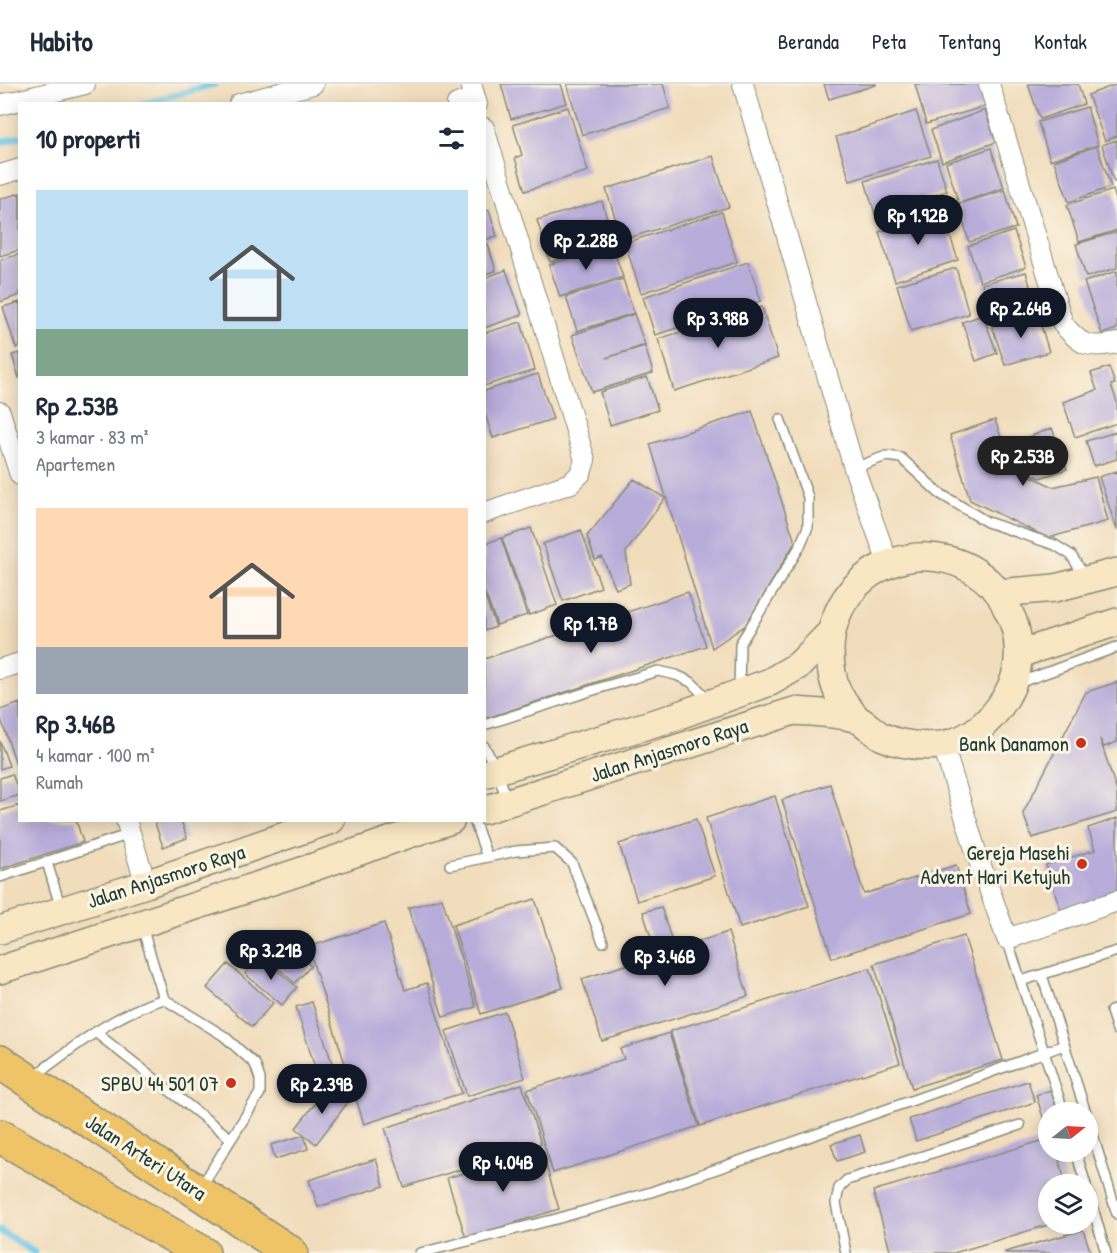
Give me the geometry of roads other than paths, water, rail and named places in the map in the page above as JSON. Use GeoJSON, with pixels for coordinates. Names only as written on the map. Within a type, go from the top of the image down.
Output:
{"type":"FeatureCollection","features":[{"type":"Feature","properties":{"kind":"highway","name":"Jalan Arteri Utara"},"geometry":{"type":"LineString","coordinates":[[0,1062],[198,1192],[276,1249]]}},
{"type":"Feature","properties":{"kind":"highway"},"geometry":{"type":"LineString","coordinates":[[0,1136],[200,1252]]}},
{"type":"Feature","properties":{"kind":"street"},"geometry":{"type":"LineString","coordinates":[[0,105],[85,84]]}},
{"type":"Feature","properties":{"kind":"street"},"geometry":{"type":"LineString","coordinates":[[254,102],[290,97],[313,84]]}},
{"type":"Feature","properties":{"kind":"street"},"geometry":{"type":"LineString","coordinates":[[743,84],[854,468],[888,563]]}},
{"type":"Feature","properties":{"kind":"street"},"geometry":{"type":"LineString","coordinates":[[988,84],[1063,324],[1074,337],[1097,348],[1117,343]]}},
{"type":"Feature","properties":{"kind":"street"},"geometry":{"type":"LineString","coordinates":[[486,135],[585,460],[581,473],[572,483],[486,512]]}},
{"type":"Feature","properties":{"kind":"street"},"geometry":{"type":"LineString","coordinates":[[0,175],[18,170]]}},
{"type":"Feature","properties":{"kind":"street"},"geometry":{"type":"LineString","coordinates":[[0,412],[18,470]]}},
{"type":"Feature","properties":{"kind":"street"},"geometry":{"type":"LineString","coordinates":[[918,556],[948,559],[976,572],[999,593],[1014,622],[1019,654],[1012,685],[997,712],[973,733],[943,745],[912,746],[882,737],[857,719],[839,694],[830,663],[831,632],[842,603],[861,579],[888,563],[918,556]]}},
{"type":"Feature","properties":{"kind":"street"},"geometry":{"type":"LineString","coordinates":[[999,593],[1055,588],[1117,572]]}},
{"type":"Feature","properties":{"kind":"street"},"geometry":{"type":"LineString","coordinates":[[1019,654],[1117,622]]}},
{"type":"Feature","properties":{"kind":"street","name":"Jalan Anjasmoro Raya"},"geometry":{"type":"LineString","coordinates":[[491,772],[668,719],[770,682],[799,665],[831,632]]}},
{"type":"Feature","properties":{"kind":"street"},"geometry":{"type":"LineString","coordinates":[[0,669],[18,664]]}},
{"type":"Feature","properties":{"kind":"street","name":"Jalan Anjasmoro Raya"},"geometry":{"type":"LineString","coordinates":[[496,806],[794,711],[857,719]]}},
{"type":"Feature","properties":{"kind":"street"},"geometry":{"type":"LineString","coordinates":[[943,745],[977,855],[1007,939],[1117,901]]}},
{"type":"Feature","properties":{"kind":"street","name":"Jalan Anjasmoro Raya"},"geometry":{"type":"LineString","coordinates":[[0,930],[146,884],[325,822]]}},
{"type":"Feature","properties":{"kind":"street","name":"Jalan Anjasmoro Raya"},"geometry":{"type":"LineString","coordinates":[[0,970],[141,925],[445,822]]}},
{"type":"Feature","properties":{"kind":"street"},"geometry":{"type":"LineString","coordinates":[[128,827],[146,884]]}},
{"type":"Feature","properties":{"kind":"street"},"geometry":{"type":"LineString","coordinates":[[264,843],[278,879]]}},
{"type":"Feature","properties":{"kind":"lane"},"geometry":{"type":"LineString","coordinates":[[739,694],[740,644],[799,548],[808,526],[808,497],[780,419]]}},
{"type":"Feature","properties":{"kind":"lane"},"geometry":{"type":"LineString","coordinates":[[854,468],[886,456],[901,458],[939,492],[987,522],[1056,545],[1071,555],[1087,580]]}},
{"type":"Feature","properties":{"kind":"lane"},"geometry":{"type":"LineString","coordinates":[[1012,685],[1117,647]]}},
{"type":"Feature","properties":{"kind":"lane"},"geometry":{"type":"LineString","coordinates":[[486,724],[658,671],[676,675],[691,682],[712,703]]}},
{"type":"Feature","properties":{"kind":"lane"},"geometry":{"type":"LineString","coordinates":[[486,753],[496,806]]}},
{"type":"Feature","properties":{"kind":"lane"},"geometry":{"type":"LineString","coordinates":[[475,822],[487,856]]}},
{"type":"Feature","properties":{"kind":"lane"},"geometry":{"type":"LineString","coordinates":[[0,877],[47,862],[128,827]]}},
{"type":"Feature","properties":{"kind":"lane"},"geometry":{"type":"LineString","coordinates":[[450,865],[487,856],[555,848],[572,862],[603,942]]}},
{"type":"Feature","properties":{"kind":"lane"},"geometry":{"type":"LineString","coordinates":[[47,862],[62,910]]}},
{"type":"Feature","properties":{"kind":"lane"},"geometry":{"type":"LineString","coordinates":[[141,925],[164,999],[224,1036],[255,1064],[260,1079],[260,1093],[198,1192]]}},
{"type":"Feature","properties":{"kind":"lane"},"geometry":{"type":"LineString","coordinates":[[1007,939],[1061,1102]]}},
{"type":"Feature","properties":{"kind":"lane"},"geometry":{"type":"LineString","coordinates":[[1022,981],[1117,951]]}},
{"type":"Feature","properties":{"kind":"lane"},"geometry":{"type":"LineString","coordinates":[[1042,975],[1082,1102]]}},
{"type":"Feature","properties":{"kind":"lane"},"geometry":{"type":"LineString","coordinates":[[29,1080],[95,1032],[145,1005],[164,999]]}},
{"type":"Feature","properties":{"kind":"lane"},"geometry":{"type":"LineString","coordinates":[[1117,1009],[1111,1011],[1117,1030]]}},
{"type":"Feature","properties":{"kind":"lane"},"geometry":{"type":"LineString","coordinates":[[95,1032],[230,1138]]}},
{"type":"Feature","properties":{"kind":"lane"},"geometry":{"type":"LineString","coordinates":[[420,1253],[556,1219],[651,1192],[1064,1045]]}},
{"type":"Feature","properties":{"kind":"lane"},"geometry":{"type":"LineString","coordinates":[[846,1253],[836,1203],[839,1188],[847,1180],[1020,1125]]}},
{"type":"Feature","properties":{"kind":"lane"},"geometry":{"type":"LineString","coordinates":[[1098,1152],[1117,1214]]}},
{"type":"Feature","properties":{"kind":"lane"},"geometry":{"type":"LineString","coordinates":[[1098,1225],[1106,1253]]}},
{"type":"Feature","properties":{"kind":"waterway"},"geometry":{"type":"LineString","coordinates":[[150,102],[215,84]]}},
{"type":"Feature","properties":{"kind":"waterway"},"geometry":{"type":"LineString","coordinates":[[0,142],[18,138]]}},
{"type":"Feature","properties":{"kind":"waterway"},"geometry":{"type":"LineString","coordinates":[[0,1231],[35,1253]]}},
{"type":"Feature","properties":{"kind":"place","name":"Bank Danamon"},"geometry":{"type":"Point","coordinates":[1081,743]}},
{"type":"Feature","properties":{"kind":"place","name":"Gereja Masehi Advent Hari Ketujuh"},"geometry":{"type":"Point","coordinates":[1082,864]}},
{"type":"Feature","properties":{"kind":"place","name":"SPBU 44 501 07"},"geometry":{"type":"Point","coordinates":[231,1083]}}]}
